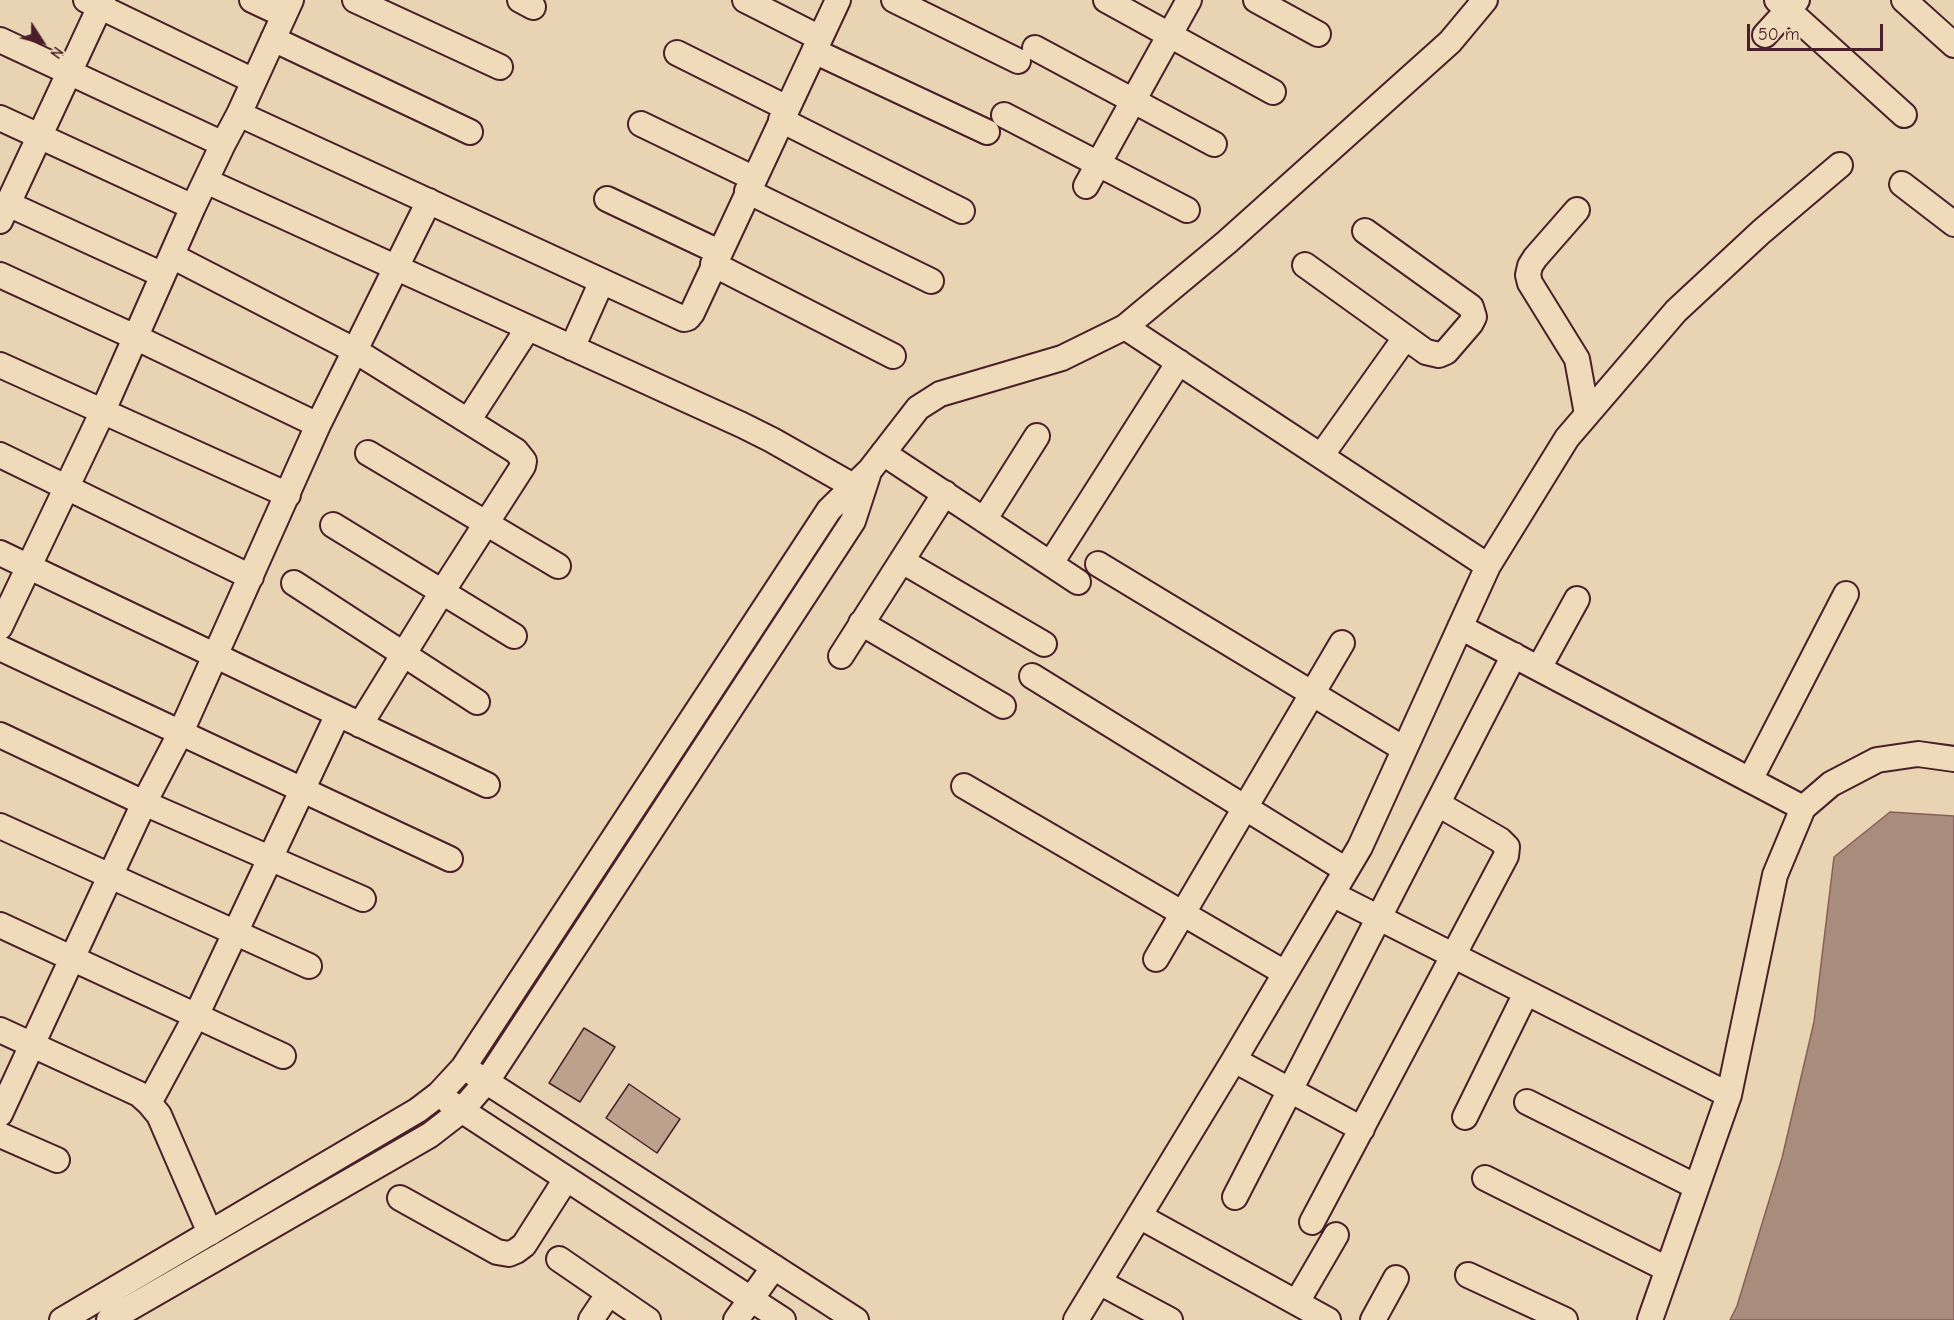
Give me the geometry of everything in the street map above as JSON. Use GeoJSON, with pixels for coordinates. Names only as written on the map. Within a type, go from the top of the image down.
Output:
{"type":"FeatureCollection","features":[{"type":"Feature","properties":{"kind":"street"},"geometry":{"type":"LineString","coordinates":[[0,627],[102,412],[193,207],[288,7],[252,0]]}},
{"type":"Feature","properties":{"kind":"street"},"geometry":{"type":"LineString","coordinates":[[355,0],[500,67]]}},
{"type":"Feature","properties":{"kind":"street"},"geometry":{"type":"LineString","coordinates":[[745,0],[817,44],[987,132]]}},
{"type":"Feature","properties":{"kind":"street"},"geometry":{"type":"LineString","coordinates":[[239,114],[684,319],[692,313],[838,0]]}},
{"type":"Feature","properties":{"kind":"street"},"geometry":{"type":"LineString","coordinates":[[894,0],[1133,100],[1214,144]]}},
{"type":"Feature","properties":{"kind":"street"},"geometry":{"type":"LineString","coordinates":[[1106,0],[1273,92]]}},
{"type":"Feature","properties":{"kind":"street"},"geometry":{"type":"LineString","coordinates":[[1086,186],[1189,0]]}},
{"type":"Feature","properties":{"kind":"street"},"geometry":{"type":"LineString","coordinates":[[1256,0],[1318,34]]}},
{"type":"Feature","properties":{"kind":"street"},"geometry":{"type":"LineString","coordinates":[[62,1320],[417,1110],[440,1094],[463,1068],[829,510],[875,462],[918,408],[940,394],[1062,358],[1125,327],[1227,242],[1450,42],[1485,0]]}},
{"type":"Feature","properties":{"kind":"street"},"geometry":{"type":"LineString","coordinates":[[1904,0],[1954,45]]}},
{"type":"Feature","properties":{"kind":"street"},"geometry":{"type":"LineString","coordinates":[[254,81],[96,2],[70,71],[4,212],[168,266],[354,350],[516,451],[524,461],[360,725]]}},
{"type":"Feature","properties":{"kind":"street"},"geometry":{"type":"LineString","coordinates":[[1765,35],[1787,3],[1904,115]]}},
{"type":"Feature","properties":{"kind":"street"},"geometry":{"type":"LineString","coordinates":[[273,39],[470,132]]}},
{"type":"Feature","properties":{"kind":"street"},"geometry":{"type":"LineString","coordinates":[[0,40],[223,144]]}},
{"type":"Feature","properties":{"kind":"street"},"geometry":{"type":"LineString","coordinates":[[677,53],[962,211]]}},
{"type":"Feature","properties":{"kind":"street"},"geometry":{"type":"LineString","coordinates":[[1004,115],[1187,210]]}},
{"type":"Feature","properties":{"kind":"street"},"geometry":{"type":"LineString","coordinates":[[0,118],[193,207]]}},
{"type":"Feature","properties":{"kind":"street"},"geometry":{"type":"LineString","coordinates":[[641,124],[931,281]]}},
{"type":"Feature","properties":{"kind":"street"},"geometry":{"type":"LineString","coordinates":[[1076,1320],[1360,847],[1488,566],[1567,438],[1676,311],[1761,232],[1840,165]]}},
{"type":"Feature","properties":{"kind":"street"},"geometry":{"type":"LineString","coordinates":[[206,181],[772,440],[875,462],[945,493],[1078,582]]}},
{"type":"Feature","properties":{"kind":"street"},"geometry":{"type":"LineString","coordinates":[[1902,184],[1954,224]]}},
{"type":"Feature","properties":{"kind":"street"},"geometry":{"type":"LineString","coordinates":[[607,199],[893,356]]}},
{"type":"Feature","properties":{"kind":"street"},"geometry":{"type":"LineString","coordinates":[[0,1114],[144,803],[216,657],[318,425],[429,201]]}},
{"type":"Feature","properties":{"kind":"street"},"geometry":{"type":"LineString","coordinates":[[1577,210],[1535,258],[1528,275],[1530,283],[1577,358],[1587,414]]}},
{"type":"Feature","properties":{"kind":"street"},"geometry":{"type":"LineString","coordinates":[[1305,265],[1426,352],[1439,355],[1446,352],[1471,323],[1474,317],[1473,311],[1466,302],[1365,231]]}},
{"type":"Feature","properties":{"kind":"street"},"geometry":{"type":"LineString","coordinates":[[0,275],[318,425]]}},
{"type":"Feature","properties":{"kind":"street"},"geometry":{"type":"LineString","coordinates":[[572,348],[602,281]]}},
{"type":"Feature","properties":{"kind":"street"},"geometry":{"type":"LineString","coordinates":[[1125,327],[1488,566]]}},
{"type":"Feature","properties":{"kind":"street"},"geometry":{"type":"LineString","coordinates":[[468,422],[528,328]]}},
{"type":"Feature","properties":{"kind":"street"},"geometry":{"type":"LineString","coordinates":[[1321,456],[1405,338]]}},
{"type":"Feature","properties":{"kind":"street"},"geometry":{"type":"LineString","coordinates":[[1051,563],[1177,360]]}},
{"type":"Feature","properties":{"kind":"street"},"geometry":{"type":"LineString","coordinates":[[0,365],[288,495]]}},
{"type":"Feature","properties":{"kind":"street"},"geometry":{"type":"LineString","coordinates":[[984,520],[1037,436]]}},
{"type":"Feature","properties":{"kind":"street"},"geometry":{"type":"LineString","coordinates":[[368,453],[558,566]]}},
{"type":"Feature","properties":{"kind":"street"},"geometry":{"type":"LineString","coordinates":[[0,455],[66,485],[250,577]]}},
{"type":"Feature","properties":{"kind":"street"},"geometry":{"type":"LineString","coordinates":[[109,1320],[430,1134],[461,1111],[487,1081],[853,521],[875,462]]}},
{"type":"Feature","properties":{"kind":"street"},"geometry":{"type":"LineString","coordinates":[[841,656],[945,493]]}},
{"type":"Feature","properties":{"kind":"street"},"geometry":{"type":"LineString","coordinates":[[333,525],[514,636]]}},
{"type":"Feature","properties":{"kind":"street"},"geometry":{"type":"LineString","coordinates":[[0,553],[487,785]]}},
{"type":"Feature","properties":{"kind":"street"},"geometry":{"type":"LineString","coordinates":[[902,561],[1044,644]]}},
{"type":"Feature","properties":{"kind":"street"},"geometry":{"type":"LineString","coordinates":[[1098,564],[1404,748]]}},
{"type":"Feature","properties":{"kind":"street"},"geometry":{"type":"LineString","coordinates":[[294,583],[477,702]]}},
{"type":"Feature","properties":{"kind":"street"},"geometry":{"type":"LineString","coordinates":[[1750,780],[1846,594]]}},
{"type":"Feature","properties":{"kind":"street"},"geometry":{"type":"LineString","coordinates":[[1539,668],[1576,599]]}},
{"type":"Feature","properties":{"kind":"street"},"geometry":{"type":"LineString","coordinates":[[861,623],[1003,706]]}},
{"type":"Feature","properties":{"kind":"street"},"geometry":{"type":"LineString","coordinates":[[1460,627],[1803,808]]}},
{"type":"Feature","properties":{"kind":"street"},"geometry":{"type":"LineString","coordinates":[[1156,959],[1342,643]]}},
{"type":"Feature","properties":{"kind":"street"},"geometry":{"type":"LineString","coordinates":[[0,648],[450,859]]}},
{"type":"Feature","properties":{"kind":"street"},"geometry":{"type":"LineString","coordinates":[[1235,1197],[1514,655]]}},
{"type":"Feature","properties":{"kind":"street"},"geometry":{"type":"LineString","coordinates":[[1032,676],[1346,870]]}},
{"type":"Feature","properties":{"kind":"street"},"geometry":{"type":"LineString","coordinates":[[150,1103],[196,1016],[338,714]]}},
{"type":"Feature","properties":{"kind":"street"},"geometry":{"type":"LineString","coordinates":[[0,735],[144,803],[363,899]]}},
{"type":"Feature","properties":{"kind":"street"},"geometry":{"type":"LineString","coordinates":[[1650,1320],[1695,1186],[1729,1095],[1775,875],[1803,808],[1831,784],[1877,760],[1918,754],[1954,759]]}},
{"type":"Feature","properties":{"kind":"street"},"geometry":{"type":"LineString","coordinates":[[964,786],[1285,973]]}},
{"type":"Feature","properties":{"kind":"street"},"geometry":{"type":"LineString","coordinates":[[1312,1222],[1506,856],[1507,847],[1500,840],[1438,804]]}},
{"type":"Feature","properties":{"kind":"street"},"geometry":{"type":"LineString","coordinates":[[0,826],[110,878],[309,966]]}},
{"type":"Feature","properties":{"kind":"street"},"geometry":{"type":"LineString","coordinates":[[1332,894],[1729,1095]]}},
{"type":"Feature","properties":{"kind":"street"},"geometry":{"type":"LineString","coordinates":[[0,925],[283,1056]]}},
{"type":"Feature","properties":{"kind":"street"},"geometry":{"type":"LineString","coordinates":[[1465,1117],[1526,993]]}},
{"type":"Feature","properties":{"kind":"street"},"geometry":{"type":"LineString","coordinates":[[0,1030],[139,1095],[150,1103],[159,1115],[210,1233]]}},
{"type":"Feature","properties":{"kind":"street"},"geometry":{"type":"LineString","coordinates":[[1234,1060],[1362,1129]]}},
{"type":"Feature","properties":{"kind":"street"},"geometry":{"type":"LineString","coordinates":[[463,1068],[487,1081],[856,1320]]}},
{"type":"Feature","properties":{"kind":"street"},"geometry":{"type":"LineString","coordinates":[[440,1094],[461,1111],[783,1320]]}},
{"type":"Feature","properties":{"kind":"street"},"geometry":{"type":"LineString","coordinates":[[1527,1102],[1695,1186]]}},
{"type":"Feature","properties":{"kind":"street"},"geometry":{"type":"LineString","coordinates":[[0,1135],[57,1160]]}},
{"type":"Feature","properties":{"kind":"street"},"geometry":{"type":"LineString","coordinates":[[1485,1178],[1667,1269]]}},
{"type":"Feature","properties":{"kind":"street"},"geometry":{"type":"LineString","coordinates":[[400,1198],[497,1252],[508,1254],[524,1245],[566,1179]]}},
{"type":"Feature","properties":{"kind":"street"},"geometry":{"type":"LineString","coordinates":[[1139,1216],[1312,1314],[1336,1235]]}},
{"type":"Feature","properties":{"kind":"street"},"geometry":{"type":"LineString","coordinates":[[559,1259],[643,1319]]}},
{"type":"Feature","properties":{"kind":"street"},"geometry":{"type":"LineString","coordinates":[[736,1320],[774,1267]]}},
{"type":"Feature","properties":{"kind":"street"},"geometry":{"type":"LineString","coordinates":[[1468,1275],[1565,1320]]}},
{"type":"Feature","properties":{"kind":"street"},"geometry":{"type":"LineString","coordinates":[[1373,1320],[1396,1278]]}},
{"type":"Feature","properties":{"kind":"street"},"geometry":{"type":"LineString","coordinates":[[1099,1282],[1170,1320]]}},
{"type":"Feature","properties":{"kind":"street"},"geometry":{"type":"LineString","coordinates":[[591,1320],[609,1293]]}},
{"type":"Feature","properties":{"kind":"shaded area"},"geometry":{"type":"Polygon","coordinates":[[[1890,812],[1954,816],[1954,1320],[1730,1320],[1737,1306],[1782,1158],[1814,1022],[1834,857],[1890,812]]]}},
{"type":"Feature","properties":{"kind":"building"},"geometry":{"type":"Polygon","coordinates":[[[584,1028],[615,1047],[580,1102],[549,1083],[584,1028]]]}},
{"type":"Feature","properties":{"kind":"building"},"geometry":{"type":"Polygon","coordinates":[[[629,1084],[680,1119],[657,1153],[606,1118],[629,1084]]]}}]}
